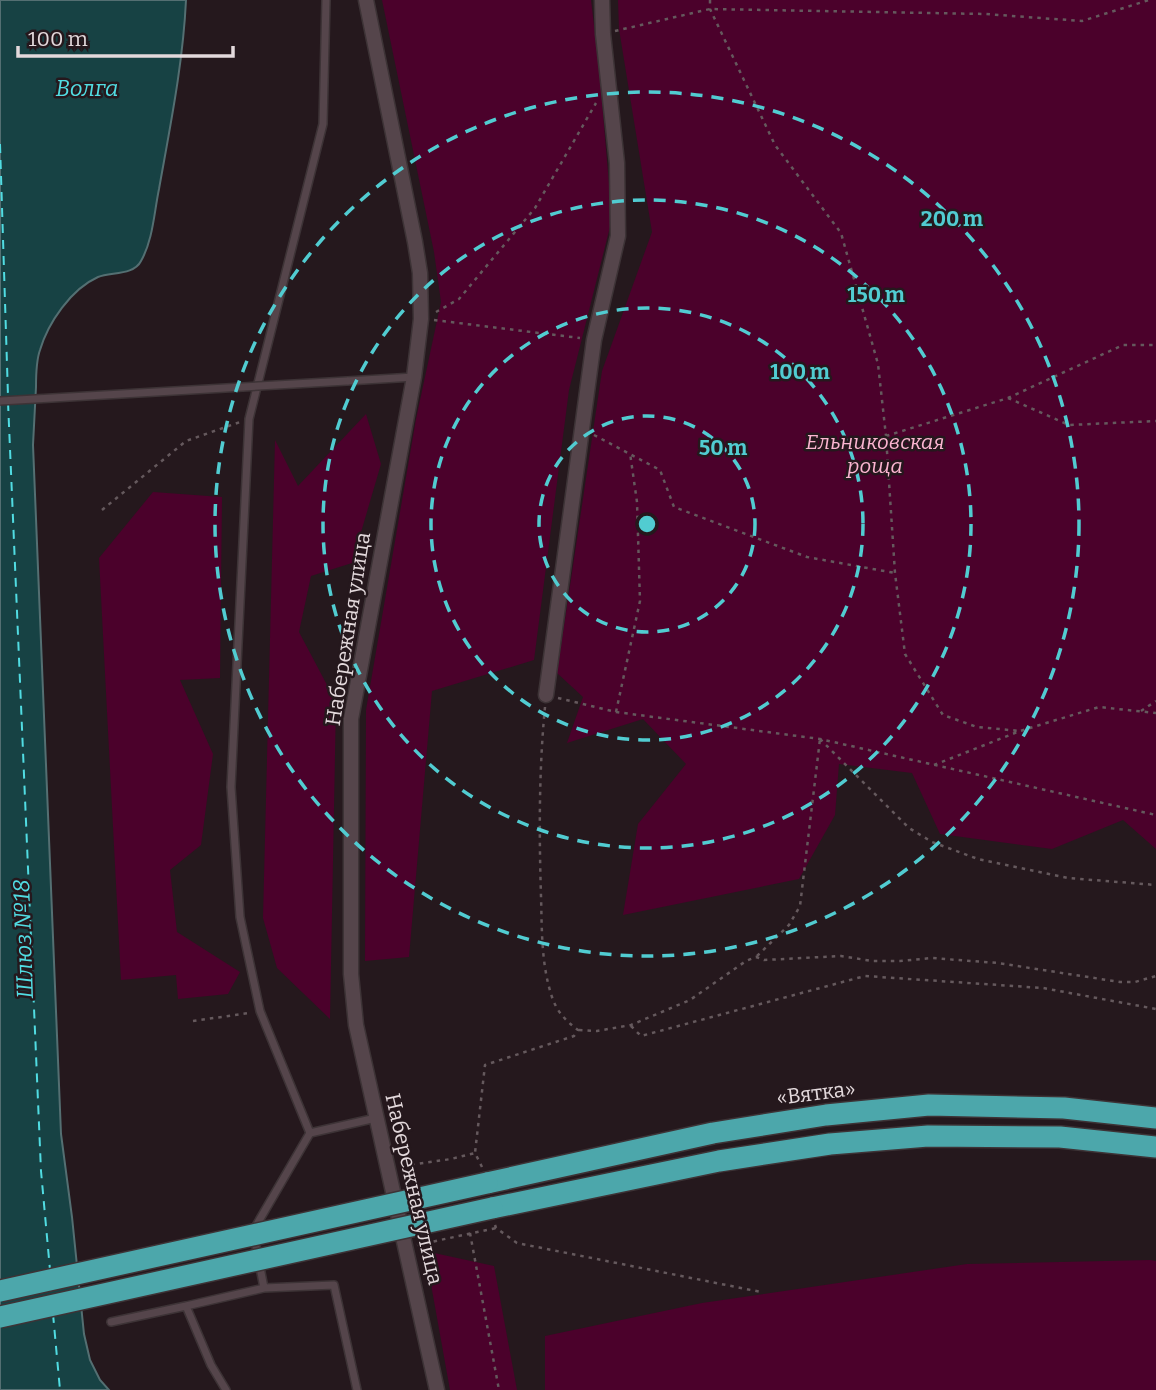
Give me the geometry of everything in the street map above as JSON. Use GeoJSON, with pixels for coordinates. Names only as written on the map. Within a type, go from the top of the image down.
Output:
{"type":"FeatureCollection","features":[{"type":"Feature","properties":{"kind":"highway","name":"«Вятка»"},"geometry":{"type":"LineString","coordinates":[[0,1291],[713,1133],[826,1115],[929,1105],[1064,1108],[1156,1118]]}},
{"type":"Feature","properties":{"kind":"highway"},"geometry":{"type":"LineString","coordinates":[[0,1317],[492,1208],[719,1161],[830,1144],[928,1136],[1060,1137],[1156,1147]]}},
{"type":"Feature","properties":{"kind":"street","name":"Набережная улица"},"geometry":{"type":"LineString","coordinates":[[366,0],[415,242],[423,319],[351,719],[351,974],[356,1025],[438,1390]]}},
{"type":"Feature","properties":{"kind":"street"},"geometry":{"type":"LineString","coordinates":[[546,695],[594,340],[618,236],[617,163],[603,34],[602,0]]}},
{"type":"Feature","properties":{"kind":"lane"},"geometry":{"type":"LineString","coordinates":[[310,1133],[260,1011],[240,916],[231,786],[249,419],[323,124],[326,0]]}},
{"type":"Feature","properties":{"kind":"lane"},"geometry":{"type":"LineString","coordinates":[[0,401],[414,377]]}},
{"type":"Feature","properties":{"kind":"lane"},"geometry":{"type":"LineString","coordinates":[[264,1288],[253,1231],[310,1133],[376,1118]]}},
{"type":"Feature","properties":{"kind":"lane"},"geometry":{"type":"LineString","coordinates":[[111,1322],[264,1288],[334,1284],[357,1390]]}},
{"type":"Feature","properties":{"kind":"lane"},"geometry":{"type":"LineString","coordinates":[[186,1306],[211,1366],[226,1390]]}},
{"type":"Feature","properties":{"kind":"path"},"geometry":{"type":"LineString","coordinates":[[710,0],[710,9],[775,145],[841,233],[878,364],[886,436],[895,573],[905,654],[943,715],[977,727],[1020,732]]}},
{"type":"Feature","properties":{"kind":"path"},"geometry":{"type":"LineString","coordinates":[[603,34],[710,9],[985,14],[1082,21],[1149,0]]}},
{"type":"Feature","properties":{"kind":"path"},"geometry":{"type":"LineString","coordinates":[[423,319],[458,299],[535,208],[596,103]]}},
{"type":"Feature","properties":{"kind":"path"},"geometry":{"type":"LineString","coordinates":[[423,319],[594,340]]}},
{"type":"Feature","properties":{"kind":"path"},"geometry":{"type":"LineString","coordinates":[[886,436],[1008,398],[1122,345],[1156,345]]}},
{"type":"Feature","properties":{"kind":"path"},"geometry":{"type":"LineString","coordinates":[[1008,398],[1069,425],[1156,421]]}},
{"type":"Feature","properties":{"kind":"path"},"geometry":{"type":"LineString","coordinates":[[102,510],[186,441],[249,419]]}},
{"type":"Feature","properties":{"kind":"path"},"geometry":{"type":"LineString","coordinates":[[581,429],[660,470],[674,507],[807,557],[895,573]]}},
{"type":"Feature","properties":{"kind":"path"},"geometry":{"type":"LineString","coordinates":[[616,712],[640,601],[637,502],[629,453]]}},
{"type":"Feature","properties":{"kind":"path"},"geometry":{"type":"LineString","coordinates":[[820,738],[800,906],[789,925],[756,957],[746,961],[690,1000],[631,1026],[597,1031],[578,1030],[564,1020],[553,1000],[545,973],[542,945],[539,844],[541,745],[546,695],[616,712],[820,738],[1156,815]]}},
{"type":"Feature","properties":{"kind":"path"},"geometry":{"type":"LineString","coordinates":[[1141,711],[1156,701]]}},
{"type":"Feature","properties":{"kind":"path"},"geometry":{"type":"LineString","coordinates":[[934,765],[1020,732],[1098,707],[1156,713]]}},
{"type":"Feature","properties":{"kind":"path"},"geometry":{"type":"LineString","coordinates":[[820,738],[909,828],[932,842],[978,859],[1068,878],[1156,885]]}},
{"type":"Feature","properties":{"kind":"path"},"geometry":{"type":"LineString","coordinates":[[756,957],[764,960],[841,956],[872,961],[932,958],[998,963],[1120,982],[1135,982],[1156,976]]}},
{"type":"Feature","properties":{"kind":"path"},"geometry":{"type":"LineString","coordinates":[[631,1026],[641,1036],[865,976],[1043,988],[1156,1009]]}},
{"type":"Feature","properties":{"kind":"path"},"geometry":{"type":"LineString","coordinates":[[193,1021],[260,1011]]}},
{"type":"Feature","properties":{"kind":"path"},"geometry":{"type":"LineString","coordinates":[[387,1168],[475,1153],[485,1065],[574,1036],[578,1030]]}},
{"type":"Feature","properties":{"kind":"path"},"geometry":{"type":"LineString","coordinates":[[405,1247],[496,1228],[517,1243],[761,1292]]}},
{"type":"Feature","properties":{"kind":"path"},"geometry":{"type":"LineString","coordinates":[[470,1233],[499,1390]]}},
{"type":"Feature","properties":{"kind":"green space"},"geometry":{"type":"Polygon","coordinates":[[[382,0],[591,0],[612,219],[569,390],[534,660],[432,691],[409,957],[365,961],[366,710],[416,419],[441,302],[434,252],[382,0]]]}},
{"type":"Feature","properties":{"kind":"green space","name":"Ельниковская роща"},"geometry":{"type":"Polygon","coordinates":[[[618,0],[1156,0],[1156,849],[1123,820],[1052,849],[940,834],[912,773],[839,764],[835,815],[799,879],[623,915],[638,824],[686,764],[643,719],[567,743],[583,697],[557,673],[602,371],[652,232],[619,29],[618,0]]]}},
{"type":"Feature","properties":{"kind":"green space"},"geometry":{"type":"Polygon","coordinates":[[[366,414],[381,464],[352,563],[311,576],[299,632],[336,702],[330,1019],[277,968],[263,918],[275,440],[298,486],[366,414]]]}},
{"type":"Feature","properties":{"kind":"green space"},"geometry":{"type":"Polygon","coordinates":[[[153,492],[222,497],[220,678],[180,680],[213,754],[201,845],[170,870],[177,932],[240,972],[228,994],[178,999],[176,975],[121,980],[99,558],[153,492]]]}},
{"type":"Feature","properties":{"kind":"green space"},"geometry":{"type":"Polygon","coordinates":[[[425,1251],[494,1266],[517,1390],[450,1390],[425,1251]]]}},
{"type":"Feature","properties":{"kind":"green space"},"geometry":{"type":"Polygon","coordinates":[[[1156,1261],[1156,1390],[545,1390],[545,1336],[702,1303],[967,1264],[1156,1261]]]}},
{"type":"Feature","properties":{"kind":"water","name":"Волга"},"geometry":{"type":"Polygon","coordinates":[[[0,0],[186,0],[176,95],[153,226],[145,253],[138,266],[133,269],[98,277],[70,298],[55,318],[44,340],[36,373],[33,445],[61,1134],[84,1334],[90,1360],[100,1380],[109,1390],[0,1390],[0,0]]]}},
{"type":"Feature","properties":{"kind":"ferry route"},"geometry":{"type":"LineString","coordinates":[[0,144],[8,396]]}},
{"type":"Feature","properties":{"kind":"ferry route"},"geometry":{"type":"LineString","coordinates":[[8,402],[41,1171],[50,1270]]}},
{"type":"Feature","properties":{"kind":"ferry route"},"geometry":{"type":"LineString","coordinates":[[53,1314],[60,1390]]}},
{"type":"Feature","properties":{"kind":"water label","name":"Шлюз №18"},"geometry":{"type":"Point","coordinates":[23,939]}}]}
